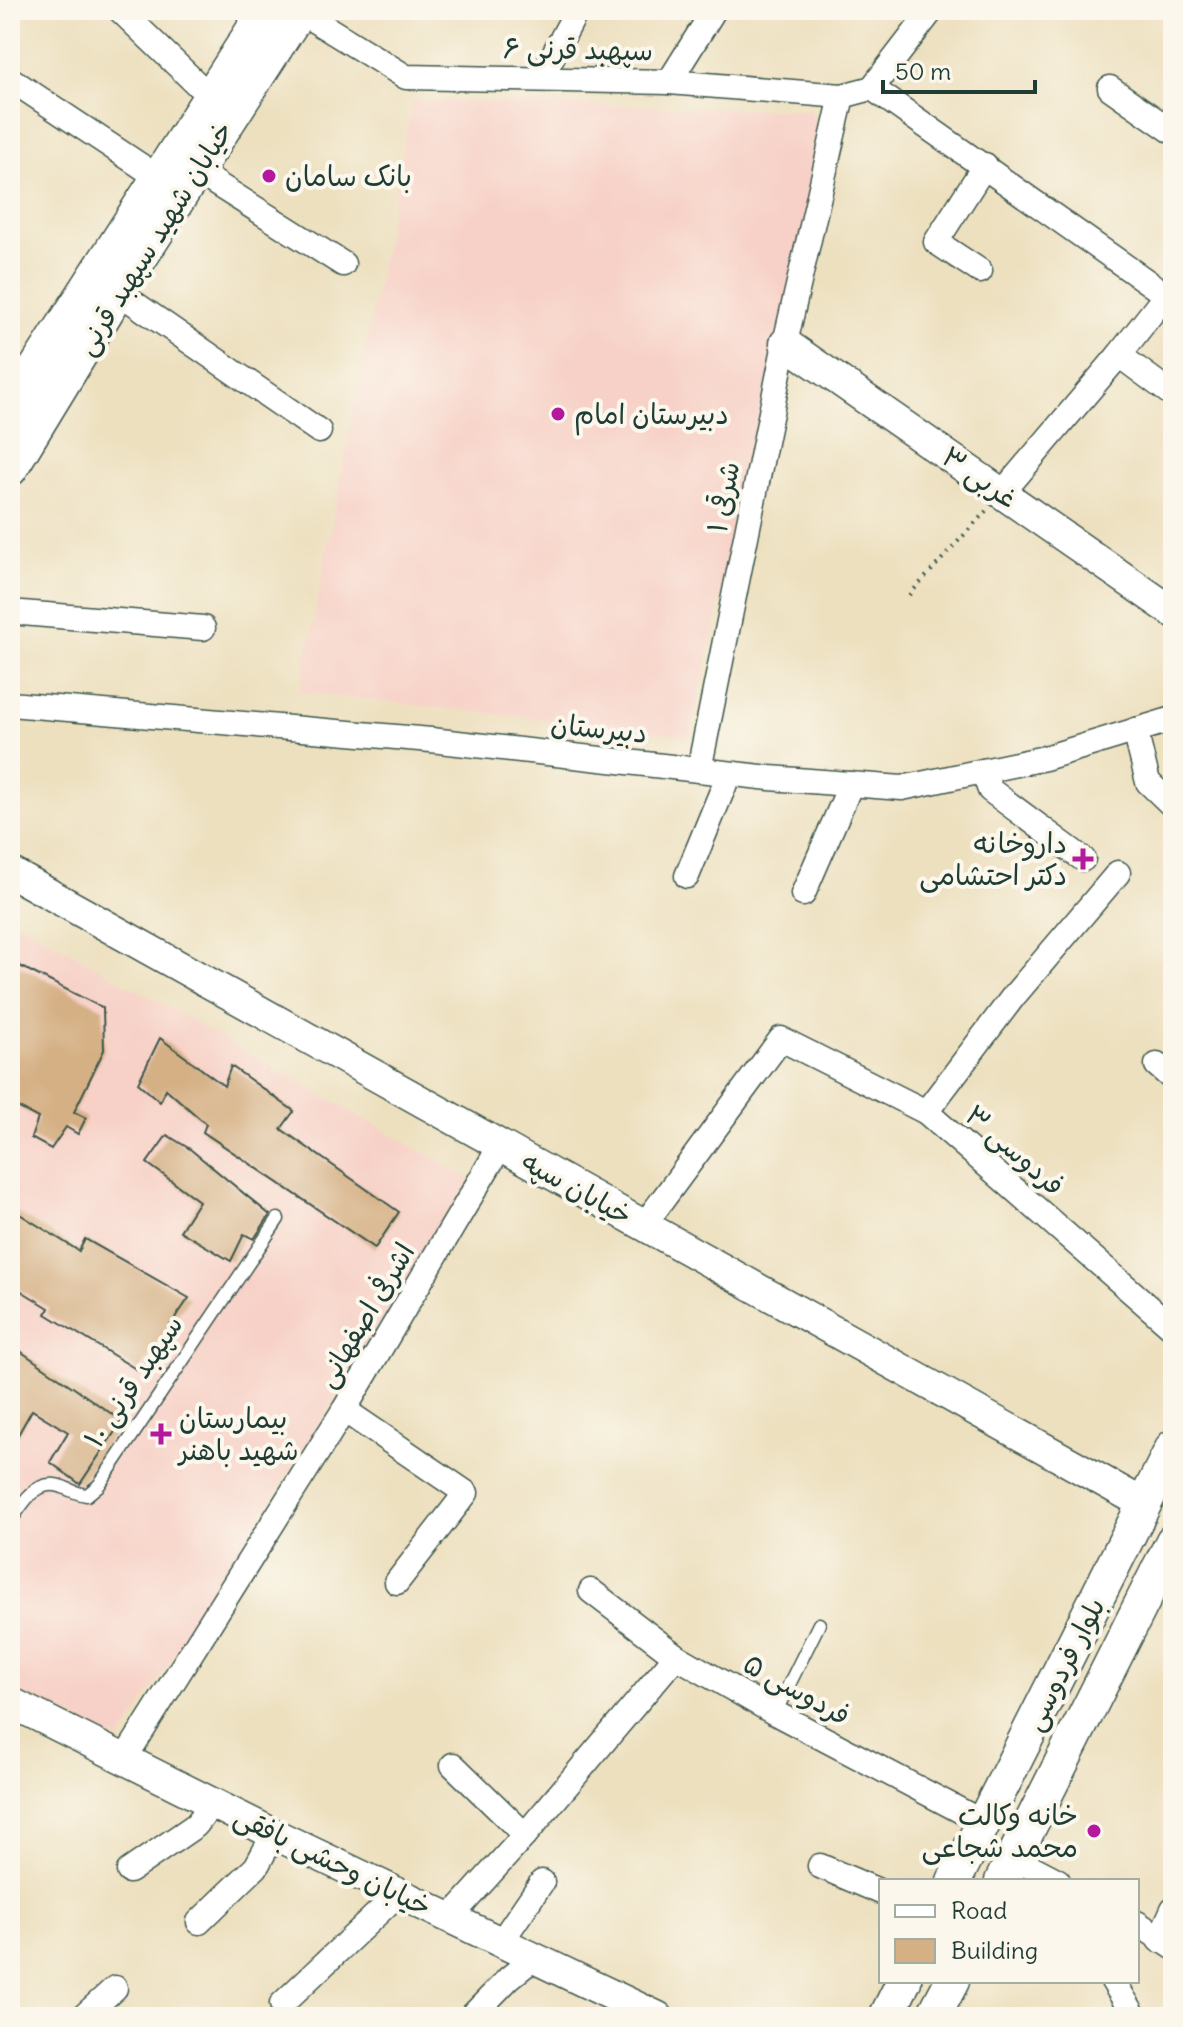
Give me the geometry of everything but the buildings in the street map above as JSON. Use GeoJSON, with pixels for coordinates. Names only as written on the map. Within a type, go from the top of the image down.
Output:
{"type":"FeatureCollection","features":[{"type":"Feature","properties":{"kind":"main road","name":"خیابان شهید سپهبد قرنی"},"geometry":{"type":"LineString","coordinates":[[10,409],[212,95],[288,10]]}},
{"type":"Feature","properties":{"kind":"main road","name":"خیابان شهید سپهبد قرنی"},"geometry":{"type":"LineString","coordinates":[[10,469],[196,171],[288,10]]}},
{"type":"Feature","properties":{"kind":"main road","name":"بلوار فردوسی"},"geometry":{"type":"LineString","coordinates":[[955,1879],[1159,1512],[1173,1447]]}},
{"type":"Feature","properties":{"kind":"main road","name":"بلوار فردوسی"},"geometry":{"type":"LineString","coordinates":[[1008,1869],[1173,1541]]}},
{"type":"Feature","properties":{"kind":"main road"},"geometry":{"type":"LineString","coordinates":[[886,2017],[903,1983]]}},
{"type":"Feature","properties":{"kind":"main road"},"geometry":{"type":"LineString","coordinates":[[933,2017],[951,1983]]}},
{"type":"Feature","properties":{"kind":"street"},"geometry":{"type":"LineString","coordinates":[[120,10],[212,95]]}},
{"type":"Feature","properties":{"kind":"street","name":"سپهبد قرنی ۶"},"geometry":{"type":"LineString","coordinates":[[288,10],[406,77],[669,82],[842,96],[872,88]]}},
{"type":"Feature","properties":{"kind":"street"},"geometry":{"type":"LineString","coordinates":[[541,78],[577,10]]}},
{"type":"Feature","properties":{"kind":"street"},"geometry":{"type":"LineString","coordinates":[[669,82],[714,10]]}},
{"type":"Feature","properties":{"kind":"street"},"geometry":{"type":"LineString","coordinates":[[932,10],[872,88],[1169,291],[1003,492]]}},
{"type":"Feature","properties":{"kind":"street"},"geometry":{"type":"LineString","coordinates":[[10,79],[159,178]]}},
{"type":"Feature","properties":{"kind":"street"},"geometry":{"type":"LineString","coordinates":[[1110,88],[1173,132]]}},
{"type":"Feature","properties":{"kind":"street","name":"شرقی ۱"},"geometry":{"type":"LineString","coordinates":[[699,770],[785,343],[842,96]]}},
{"type":"Feature","properties":{"kind":"street"},"geometry":{"type":"LineString","coordinates":[[980,271],[936,242],[985,165]]}},
{"type":"Feature","properties":{"kind":"street"},"geometry":{"type":"LineString","coordinates":[[196,171],[343,264]]}},
{"type":"Feature","properties":{"kind":"street"},"geometry":{"type":"LineString","coordinates":[[118,292],[319,431]]}},
{"type":"Feature","properties":{"kind":"street","name":"۳ غربی"},"geometry":{"type":"LineString","coordinates":[[785,343],[1173,612]]}},
{"type":"Feature","properties":{"kind":"street"},"geometry":{"type":"LineString","coordinates":[[1119,355],[1173,395]]}},
{"type":"Feature","properties":{"kind":"street"},"geometry":{"type":"LineString","coordinates":[[10,612],[203,628]]}},
{"type":"Feature","properties":{"kind":"street","name":"دبیرستان"},"geometry":{"type":"LineString","coordinates":[[10,704],[431,740],[729,774],[902,788],[1045,758],[1173,719]]}},
{"type":"Feature","properties":{"kind":"street"},"geometry":{"type":"LineString","coordinates":[[1135,730],[1148,782],[1173,806]]}},
{"type":"Feature","properties":{"kind":"street"},"geometry":{"type":"LineString","coordinates":[[983,771],[990,790],[1083,859]]}},
{"type":"Feature","properties":{"kind":"street"},"geometry":{"type":"LineString","coordinates":[[687,876],[729,774]]}},
{"type":"Feature","properties":{"kind":"street"},"geometry":{"type":"LineString","coordinates":[[803,894],[851,784]]}},
{"type":"Feature","properties":{"kind":"street","name":"خیابان سپه"},"geometry":{"type":"LineString","coordinates":[[10,872],[1159,1512]]}},
{"type":"Feature","properties":{"kind":"street","name":"فردوسی ۳"},"geometry":{"type":"LineString","coordinates":[[1118,873],[1013,997],[926,1112],[1173,1328]]}},
{"type":"Feature","properties":{"kind":"street"},"geometry":{"type":"LineString","coordinates":[[644,1225],[781,1039],[926,1112]]}},
{"type":"Feature","properties":{"kind":"street","name":"اشرفی اصفهانی"},"geometry":{"type":"LineString","coordinates":[[125,1758],[344,1410],[501,1145]]}},
{"type":"Feature","properties":{"kind":"street"},"geometry":{"type":"LineString","coordinates":[[344,1410],[466,1493],[397,1582]]}},
{"type":"Feature","properties":{"kind":"street","name":"فردوسی ۵"},"geometry":{"type":"LineString","coordinates":[[591,1591],[676,1656],[775,1713],[984,1823]]}},
{"type":"Feature","properties":{"kind":"street"},"geometry":{"type":"LineString","coordinates":[[450,1918],[525,1835],[676,1656]]}},
{"type":"Feature","properties":{"kind":"street","name":"خیابان وحشی بافقی"},"geometry":{"type":"LineString","coordinates":[[10,1702],[647,2015]]}},
{"type":"Feature","properties":{"kind":"street"},"geometry":{"type":"LineString","coordinates":[[453,1765],[525,1835]]}},
{"type":"Feature","properties":{"kind":"street"},"geometry":{"type":"LineString","coordinates":[[129,1871],[196,1825],[213,1803]]}},
{"type":"Feature","properties":{"kind":"street"},"geometry":{"type":"LineString","coordinates":[[199,1922],[256,1867],[274,1834]]}},
{"type":"Feature","properties":{"kind":"street"},"geometry":{"type":"LineString","coordinates":[[820,1866],[879,1891]]}},
{"type":"Feature","properties":{"kind":"street"},"geometry":{"type":"LineString","coordinates":[[1008,1869],[1050,1879]]}},
{"type":"Feature","properties":{"kind":"street"},"geometry":{"type":"LineString","coordinates":[[501,1942],[542,1882]]}},
{"type":"Feature","properties":{"kind":"street"},"geometry":{"type":"LineString","coordinates":[[282,2004],[399,1893]]}},
{"type":"Feature","properties":{"kind":"street"},"geometry":{"type":"LineString","coordinates":[[1139,1924],[1166,1943],[1173,1909]]}},
{"type":"Feature","properties":{"kind":"street"},"geometry":{"type":"LineString","coordinates":[[471,2017],[509,1978],[534,1958]]}},
{"type":"Feature","properties":{"kind":"street"},"geometry":{"type":"LineString","coordinates":[[1114,1983],[1135,2017]]}},
{"type":"Feature","properties":{"kind":"street"},"geometry":{"type":"LineString","coordinates":[[83,2017],[115,1988]]}},
{"type":"Feature","properties":{"kind":"lane","name":"سپهبد قرنی ۱۰"},"geometry":{"type":"LineString","coordinates":[[10,1522],[33,1492],[42,1486],[57,1485],[70,1493],[87,1495],[99,1485],[278,1219]]}},
{"type":"Feature","properties":{"kind":"lane"},"geometry":{"type":"LineString","coordinates":[[775,1713],[819,1624]]}},
{"type":"Feature","properties":{"kind":"path"},"geometry":{"type":"LineString","coordinates":[[909,595],[1003,492]]}},
{"type":"Feature","properties":{"kind":"shaded area","name":"دبیرستان امام"},"geometry":{"type":"Polygon","coordinates":[[[412,101],[810,110],[825,135],[690,736],[300,692],[412,101]]]}},
{"type":"Feature","properties":{"kind":"shaded area","name":"بیمارستان شهید باهنر"},"geometry":{"type":"Polygon","coordinates":[[[10,918],[472,1180],[120,1741],[10,1688],[10,918]]]}},
{"type":"Feature","properties":{"kind":"place","name":"بانک سامان"},"geometry":{"type":"Point","coordinates":[269,176]}},
{"type":"Feature","properties":{"kind":"place","name":"دبیرستان امام"},"geometry":{"type":"Point","coordinates":[558,414]}},
{"type":"Feature","properties":{"kind":"place","name":"داروخانه دکتر احتشامی"},"geometry":{"type":"Point","coordinates":[1083,859]}},
{"type":"Feature","properties":{"kind":"place","name":"بیمارستان شهید باهنر"},"geometry":{"type":"Point","coordinates":[161,1434]}},
{"type":"Feature","properties":{"kind":"place","name":"خانه وکالت محمد شجاعی"},"geometry":{"type":"Point","coordinates":[1094,1831]}}]}
